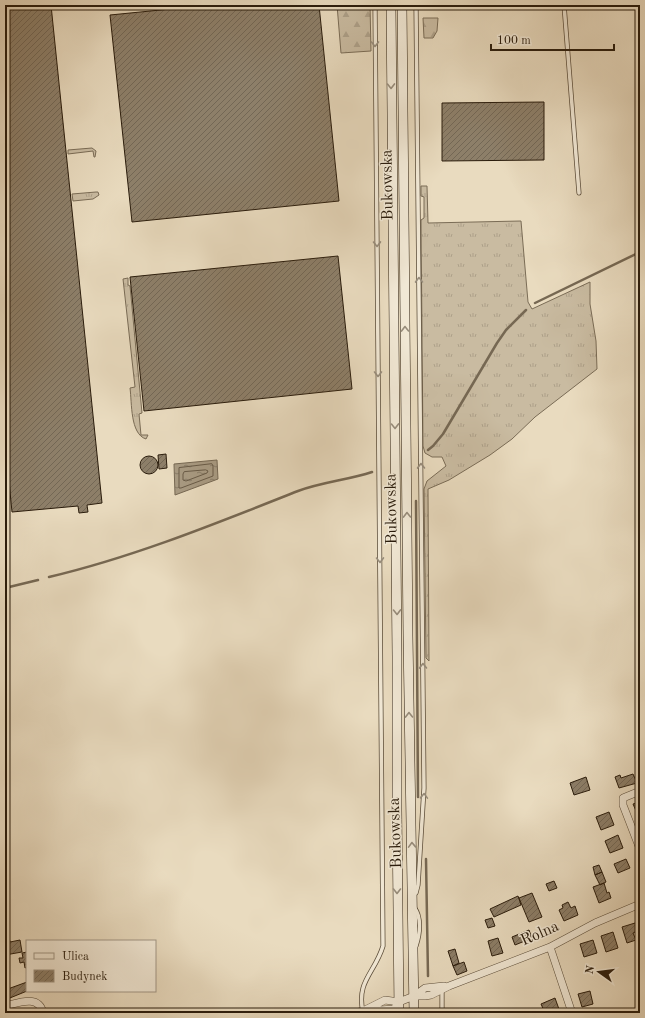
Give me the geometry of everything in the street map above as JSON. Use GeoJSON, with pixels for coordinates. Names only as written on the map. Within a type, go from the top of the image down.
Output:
{"type":"FeatureCollection","features":[{"type":"Feature","properties":{"kind":"main road","name":"Bukowska"},"geometry":{"type":"LineString","coordinates":[[391,5],[399,1013]]}},
{"type":"Feature","properties":{"kind":"main road","name":"Bukowska"},"geometry":{"type":"LineString","coordinates":[[402,5],[408,628],[414,1013]]}},
{"type":"Feature","properties":{"kind":"street"},"geometry":{"type":"LineString","coordinates":[[640,792],[623,798],[623,805],[640,849]]}},
{"type":"Feature","properties":{"kind":"street","name":"Rolna"},"geometry":{"type":"LineString","coordinates":[[363,1012],[394,1009],[399,1002],[414,996],[425,988],[439,988],[448,986],[550,947],[595,924],[640,904]]}},
{"type":"Feature","properties":{"kind":"street"},"geometry":{"type":"LineString","coordinates":[[550,947],[572,1013]]}},
{"type":"Feature","properties":{"kind":"street"},"geometry":{"type":"LineString","coordinates":[[5,1006],[31,1000],[40,1005],[43,1013]]}},
{"type":"Feature","properties":{"kind":"street"},"geometry":{"type":"LineString","coordinates":[[355,1013],[363,1012]]}},
{"type":"Feature","properties":{"kind":"lane"},"geometry":{"type":"LineString","coordinates":[[363,1012],[361,996],[363,986],[367,976],[380,956],[383,946],[375,5]]}},
{"type":"Feature","properties":{"kind":"lane"},"geometry":{"type":"LineString","coordinates":[[413,904],[418,885],[424,788],[416,5]]}},
{"type":"Feature","properties":{"kind":"lane"},"geometry":{"type":"LineString","coordinates":[[564,5],[579,193]]}},
{"type":"Feature","properties":{"kind":"lane"},"geometry":{"type":"LineString","coordinates":[[439,988],[442,994],[442,1013]]}},
{"type":"Feature","properties":{"kind":"green space"},"geometry":{"type":"Polygon","coordinates":[[[337,5],[370,5],[371,51],[341,53],[337,5]]]}},
{"type":"Feature","properties":{"kind":"green space"},"geometry":{"type":"Polygon","coordinates":[[[423,18],[438,18],[437,31],[433,38],[424,38],[423,18]]]}},
{"type":"Feature","properties":{"kind":"green space"},"geometry":{"type":"Polygon","coordinates":[[[92,148],[96,151],[95,157],[93,151],[68,154],[68,150],[92,148]]]}},
{"type":"Feature","properties":{"kind":"green space"},"geometry":{"type":"Polygon","coordinates":[[[421,186],[427,186],[428,223],[521,221],[528,302],[532,309],[590,282],[590,304],[596,341],[597,369],[535,417],[512,439],[490,455],[449,480],[428,489],[429,661],[426,658],[424,489],[427,481],[446,466],[442,457],[432,457],[425,453],[423,446],[421,220],[424,218],[424,197],[421,196],[421,186]]]}},
{"type":"Feature","properties":{"kind":"green space"},"geometry":{"type":"Polygon","coordinates":[[[98,192],[99,195],[93,199],[73,201],[72,194],[98,192]]]}},
{"type":"Feature","properties":{"kind":"green space"},"geometry":{"type":"Polygon","coordinates":[[[128,278],[142,413],[139,414],[141,435],[148,435],[146,439],[141,436],[134,425],[132,409],[130,388],[135,387],[123,279],[128,278]]]}},
{"type":"Feature","properties":{"kind":"water"},"geometry":{"type":"Polygon","coordinates":[[[217,460],[218,479],[175,495],[174,464],[217,460]]]}},
{"type":"Feature","properties":{"kind":"building"},"geometry":{"type":"Polygon","coordinates":[[[5,5],[51,5],[102,503],[87,505],[88,512],[79,513],[78,506],[12,512],[5,441],[5,5]]]}},
{"type":"Feature","properties":{"kind":"building"},"geometry":{"type":"Polygon","coordinates":[[[211,5],[319,5],[339,201],[132,222],[110,15],[211,5]]]}},
{"type":"Feature","properties":{"kind":"building"},"geometry":{"type":"Polygon","coordinates":[[[544,102],[544,160],[442,161],[442,103],[544,102]]]}},
{"type":"Feature","properties":{"kind":"building"},"geometry":{"type":"Polygon","coordinates":[[[338,256],[352,389],[144,411],[130,277],[338,256]]]}},
{"type":"Feature","properties":{"kind":"building"},"geometry":{"type":"Polygon","coordinates":[[[166,454],[167,468],[159,469],[158,455],[166,454]]]}},
{"type":"Feature","properties":{"kind":"building"},"geometry":{"type":"Polygon","coordinates":[[[149,456],[155,459],[158,465],[155,471],[149,474],[143,471],[140,465],[143,459],[149,456]]]}},
{"type":"Feature","properties":{"kind":"building"},"geometry":{"type":"Polygon","coordinates":[[[633,774],[637,783],[619,788],[615,777],[620,775],[621,778],[633,774]]]}},
{"type":"Feature","properties":{"kind":"building"},"geometry":{"type":"Polygon","coordinates":[[[586,777],[590,790],[574,795],[570,783],[586,777]]]}},
{"type":"Feature","properties":{"kind":"building"},"geometry":{"type":"Polygon","coordinates":[[[640,802],[640,820],[633,804],[640,802]]]}},
{"type":"Feature","properties":{"kind":"building"},"geometry":{"type":"Polygon","coordinates":[[[609,812],[614,825],[601,830],[596,817],[609,812]]]}},
{"type":"Feature","properties":{"kind":"building"},"geometry":{"type":"Polygon","coordinates":[[[618,835],[623,848],[610,853],[605,841],[618,835]]]}},
{"type":"Feature","properties":{"kind":"building"},"geometry":{"type":"Polygon","coordinates":[[[626,859],[630,868],[618,873],[614,864],[626,859]]]}},
{"type":"Feature","properties":{"kind":"building"},"geometry":{"type":"Polygon","coordinates":[[[599,865],[602,872],[595,875],[593,867],[599,865]]]}},
{"type":"Feature","properties":{"kind":"building"},"geometry":{"type":"Polygon","coordinates":[[[602,872],[606,882],[600,885],[595,875],[602,872]]]}},
{"type":"Feature","properties":{"kind":"building"},"geometry":{"type":"Polygon","coordinates":[[[554,881],[557,888],[549,891],[546,884],[554,881]]]}},
{"type":"Feature","properties":{"kind":"building"},"geometry":{"type":"Polygon","coordinates":[[[604,883],[607,893],[609,892],[611,898],[599,903],[593,887],[604,883]]]}},
{"type":"Feature","properties":{"kind":"building"},"geometry":{"type":"Polygon","coordinates":[[[532,893],[542,917],[529,922],[519,898],[532,893]]]}},
{"type":"Feature","properties":{"kind":"building"},"geometry":{"type":"Polygon","coordinates":[[[518,896],[521,905],[494,917],[490,909],[518,896]]]}},
{"type":"Feature","properties":{"kind":"building"},"geometry":{"type":"Polygon","coordinates":[[[568,902],[571,908],[575,906],[578,915],[564,921],[559,910],[563,908],[562,905],[568,902]]]}},
{"type":"Feature","properties":{"kind":"building"},"geometry":{"type":"Polygon","coordinates":[[[492,918],[495,926],[488,928],[485,920],[492,918]]]}},
{"type":"Feature","properties":{"kind":"building"},"geometry":{"type":"Polygon","coordinates":[[[635,923],[638,931],[633,933],[636,940],[627,943],[622,927],[635,923]]]}},
{"type":"Feature","properties":{"kind":"building"},"geometry":{"type":"Polygon","coordinates":[[[529,930],[532,938],[515,945],[512,937],[529,930]]]}},
{"type":"Feature","properties":{"kind":"building"},"geometry":{"type":"Polygon","coordinates":[[[5,932],[8,932],[10,942],[5,943],[5,932]]]}},
{"type":"Feature","properties":{"kind":"building"},"geometry":{"type":"Polygon","coordinates":[[[613,932],[618,948],[606,952],[601,936],[613,932]]]}},
{"type":"Feature","properties":{"kind":"building"},"geometry":{"type":"Polygon","coordinates":[[[498,938],[503,953],[492,956],[488,941],[498,938]]]}},
{"type":"Feature","properties":{"kind":"building"},"geometry":{"type":"Polygon","coordinates":[[[20,940],[22,952],[5,955],[5,943],[20,940]]]}},
{"type":"Feature","properties":{"kind":"building"},"geometry":{"type":"Polygon","coordinates":[[[593,940],[597,953],[584,957],[580,944],[593,940]]]}},
{"type":"Feature","properties":{"kind":"building"},"geometry":{"type":"Polygon","coordinates":[[[455,949],[459,963],[453,966],[448,951],[455,949]]]}},
{"type":"Feature","properties":{"kind":"building"},"geometry":{"type":"Polygon","coordinates":[[[26,952],[25,968],[24,962],[20,963],[19,958],[23,958],[22,953],[26,952]]]}},
{"type":"Feature","properties":{"kind":"building"},"geometry":{"type":"Polygon","coordinates":[[[464,962],[467,971],[457,975],[453,966],[464,962]]]}},
{"type":"Feature","properties":{"kind":"building"},"geometry":{"type":"Polygon","coordinates":[[[26,982],[26,991],[5,1000],[5,990],[26,982]]]}},
{"type":"Feature","properties":{"kind":"building"},"geometry":{"type":"Polygon","coordinates":[[[590,991],[593,1004],[582,1007],[578,994],[590,991]]]}},
{"type":"Feature","properties":{"kind":"building"},"geometry":{"type":"Polygon","coordinates":[[[555,998],[560,1012],[545,1013],[541,1004],[555,998]]]}},
{"type":"Feature","properties":{"kind":"building"},"geometry":{"type":"Polygon","coordinates":[[[472,1010],[500,1010],[500,1013],[472,1013],[472,1010]]]}},
{"type":"Feature","properties":{"kind":"building"},"geometry":{"type":"Polygon","coordinates":[[[500,1010],[508,1010],[508,1012],[511,1013],[500,1013],[500,1010]]]}},
{"type":"Feature","properties":{"kind":"building"},"geometry":{"type":"Polygon","coordinates":[[[623,1010],[624,1013],[614,1013],[623,1010]]]}},
{"type":"Feature","properties":{"kind":"waterway"},"geometry":{"type":"LineString","coordinates":[[535,303],[640,252]]}},
{"type":"Feature","properties":{"kind":"waterway"},"geometry":{"type":"LineString","coordinates":[[428,450],[443,434],[506,330],[526,310]]}},
{"type":"Feature","properties":{"kind":"waterway"},"geometry":{"type":"LineString","coordinates":[[49,577],[112,560],[144,549],[307,488],[372,472]]}},
{"type":"Feature","properties":{"kind":"waterway"},"geometry":{"type":"LineString","coordinates":[[416,501],[418,797]]}},
{"type":"Feature","properties":{"kind":"waterway"},"geometry":{"type":"LineString","coordinates":[[5,588],[38,580]]}},
{"type":"Feature","properties":{"kind":"waterway"},"geometry":{"type":"LineString","coordinates":[[426,859],[428,976]]}}]}
